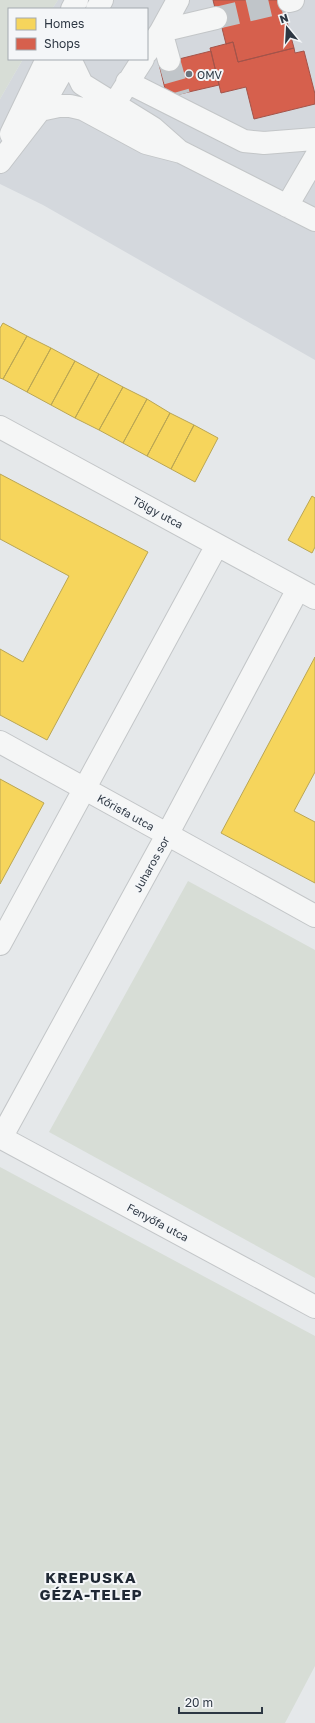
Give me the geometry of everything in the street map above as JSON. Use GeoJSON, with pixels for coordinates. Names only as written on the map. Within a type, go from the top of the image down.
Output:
{"type":"FeatureCollection","features":[{"type":"Feature","properties":{"kind":"street"},"geometry":{"type":"LineString","coordinates":[[148,50],[161,31],[178,0]]}},
{"type":"Feature","properties":{"kind":"street"},"geometry":{"type":"LineString","coordinates":[[161,31],[216,18]]}},
{"type":"Feature","properties":{"kind":"street"},"geometry":{"type":"LineString","coordinates":[[161,31],[170,60]]}},
{"type":"Feature","properties":{"kind":"street"},"geometry":{"type":"LineString","coordinates":[[0,160],[28,95],[46,60]]}},
{"type":"Feature","properties":{"kind":"street"},"geometry":{"type":"LineString","coordinates":[[0,160],[40,110],[68,60]]}},
{"type":"Feature","properties":{"kind":"street"},"geometry":{"type":"LineString","coordinates":[[70,60],[82,84],[153,128],[181,152]]}},
{"type":"Feature","properties":{"kind":"street"},"geometry":{"type":"LineString","coordinates":[[115,104],[127,82],[142,60]]}},
{"type":"Feature","properties":{"kind":"street"},"geometry":{"type":"LineString","coordinates":[[127,82],[181,103],[244,141],[264,143],[315,139]]}},
{"type":"Feature","properties":{"kind":"street"},"geometry":{"type":"LineString","coordinates":[[40,110],[59,106],[70,106],[83,109],[146,143],[181,152],[315,220]]}},
{"type":"Feature","properties":{"kind":"street"},"geometry":{"type":"LineString","coordinates":[[287,206],[315,158]]}},
{"type":"Feature","properties":{"kind":"street","name":"Tölgy utca"},"geometry":{"type":"LineString","coordinates":[[0,427],[307,593]]}},
{"type":"Feature","properties":{"kind":"street"},"geometry":{"type":"LineString","coordinates":[[0,944],[217,545]]}},
{"type":"Feature","properties":{"kind":"street","name":"Juharos sor"},"geometry":{"type":"LineString","coordinates":[[0,1137],[167,835],[307,593]]}},
{"type":"Feature","properties":{"kind":"street","name":"Kőrisfa utca"},"geometry":{"type":"LineString","coordinates":[[0,742],[315,916]]}},
{"type":"Feature","properties":{"kind":"street","name":"Fenyőfa utca"},"geometry":{"type":"LineString","coordinates":[[0,1137],[315,1307]]}},
{"type":"Feature","properties":{"kind":"shaded area"},"geometry":{"type":"Polygon","coordinates":[[[0,0],[58,0],[53,8],[8,8],[8,60],[22,60],[0,99],[0,0]]]}},
{"type":"Feature","properties":{"kind":"shaded area"},"geometry":{"type":"Polygon","coordinates":[[[58,0],[315,0],[315,360],[43,205],[0,184],[0,99],[22,60],[148,60],[148,8],[53,8],[58,0]]]}},
{"type":"Feature","properties":{"kind":"shaded area"},"geometry":{"type":"Polygon","coordinates":[[[188,881],[315,950],[315,1278],[49,1132],[188,881]]]}},
{"type":"Feature","properties":{"kind":"shaded area"},"geometry":{"type":"Polygon","coordinates":[[[0,1167],[315,1336],[315,1666],[285,1723],[0,1723],[0,1167]]]}},
{"type":"Feature","properties":{"kind":"building: Homes"},"geometry":{"type":"Polygon","coordinates":[[[3,323],[27,336],[3,379],[0,378],[0,328],[3,323]]]}},
{"type":"Feature","properties":{"kind":"building: Homes"},"geometry":{"type":"Polygon","coordinates":[[[27,336],[51,348],[27,392],[3,379],[27,336]]]}},
{"type":"Feature","properties":{"kind":"building: Homes"},"geometry":{"type":"Polygon","coordinates":[[[51,348],[75,361],[51,405],[27,392],[51,348]]]}},
{"type":"Feature","properties":{"kind":"building: Homes"},"geometry":{"type":"Polygon","coordinates":[[[75,361],[99,374],[75,418],[51,405],[75,361]]]}},
{"type":"Feature","properties":{"kind":"building: Homes"},"geometry":{"type":"Polygon","coordinates":[[[99,374],[123,387],[99,430],[75,418],[99,374]]]}},
{"type":"Feature","properties":{"kind":"building: Homes"},"geometry":{"type":"Polygon","coordinates":[[[123,387],[147,399],[123,443],[99,430],[123,387]]]}},
{"type":"Feature","properties":{"kind":"building: Homes"},"geometry":{"type":"Polygon","coordinates":[[[147,399],[170,413],[147,456],[123,443],[147,399]]]}},
{"type":"Feature","properties":{"kind":"building: Homes"},"geometry":{"type":"Polygon","coordinates":[[[170,413],[194,425],[171,469],[147,456],[170,413]]]}},
{"type":"Feature","properties":{"kind":"building: Homes"},"geometry":{"type":"Polygon","coordinates":[[[194,425],[218,438],[195,482],[171,469],[194,425]]]}},
{"type":"Feature","properties":{"kind":"building: Homes"},"geometry":{"type":"Polygon","coordinates":[[[0,474],[148,552],[47,740],[0,715],[0,649],[23,662],[69,576],[0,539],[0,474]]]}},
{"type":"Feature","properties":{"kind":"building: Homes"},"geometry":{"type":"Polygon","coordinates":[[[312,496],[315,498],[315,547],[312,553],[288,540],[312,496]]]}},
{"type":"Feature","properties":{"kind":"building: Homes"},"geometry":{"type":"Polygon","coordinates":[[[315,657],[315,772],[294,811],[315,822],[315,883],[221,833],[315,657]]]}},
{"type":"Feature","properties":{"kind":"building: Homes"},"geometry":{"type":"Polygon","coordinates":[[[0,779],[44,803],[0,884],[0,779]]]}},
{"type":"Feature","properties":{"kind":"building: Shops"},"geometry":{"type":"Polygon","coordinates":[[[213,0],[281,0],[294,48],[238,62],[233,42],[226,44],[218,12],[216,12],[213,0]]]}},
{"type":"Feature","properties":{"kind":"building: Shops","name":"OMV"},"geometry":{"type":"Polygon","coordinates":[[[233,42],[238,62],[294,48],[295,53],[304,51],[315,94],[315,104],[254,119],[246,87],[221,93],[210,48],[233,42]]]}},
{"type":"Feature","properties":{"kind":"building: Shops","name":"OMV"},"geometry":{"type":"Polygon","coordinates":[[[211,51],[219,85],[167,97],[159,64],[211,51]]]}},
{"type":"Feature","properties":{"kind":"tunnel"},"geometry":{"type":"LineString","coordinates":[[216,18],[289,1]]}},
{"type":"Feature","properties":{"kind":"tunnel"},"geometry":{"type":"LineString","coordinates":[[169,60],[179,95]]}},
{"type":"Feature","properties":{"kind":"place","name":"OMV"},"geometry":{"type":"Point","coordinates":[189,74]}},
{"type":"Feature","properties":{"kind":"district","name":"KREPUSKA GÉZA-TELEP"},"geometry":{"type":"Point","coordinates":[91,1586]}}]}
